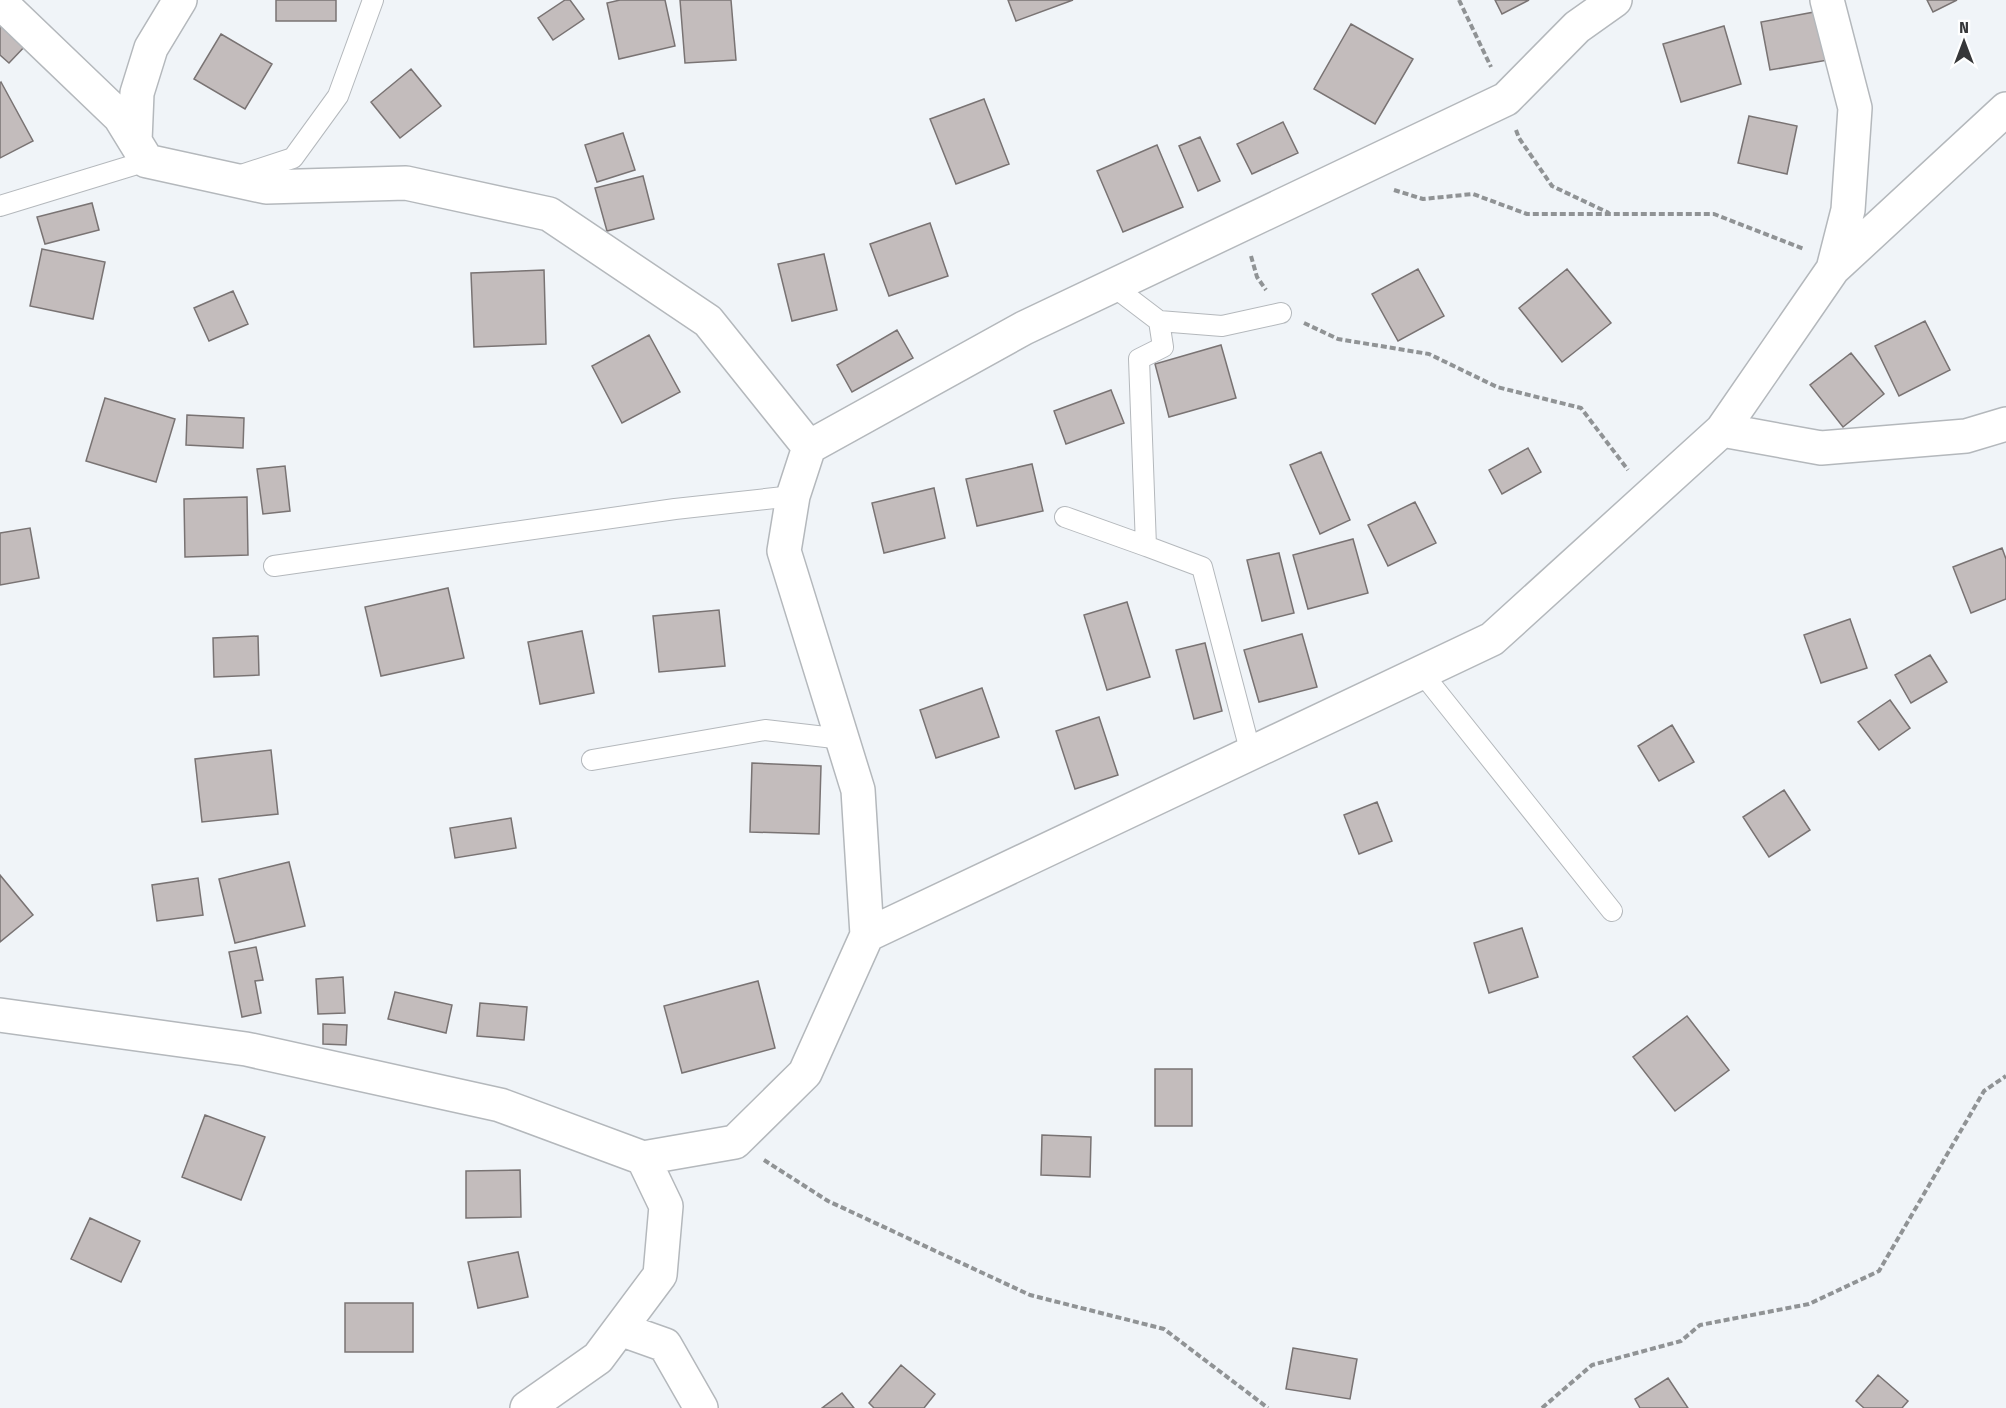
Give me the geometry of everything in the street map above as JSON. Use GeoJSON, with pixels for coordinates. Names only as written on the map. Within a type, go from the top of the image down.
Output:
{"type":"FeatureCollection","features":[{"type":"Feature","properties":{"kind":"street"},"geometry":{"type":"LineString","coordinates":[[141,151],[137,93],[151,48],[180,0]]}},
{"type":"Feature","properties":{"kind":"street"},"geometry":{"type":"LineString","coordinates":[[0,1015],[246,1049],[500,1105],[643,1158],[735,1142],[805,1073],[867,935],[858,790],[784,551],[793,496],[808,447],[1024,328],[1506,99],[1577,27],[1615,0]]}},
{"type":"Feature","properties":{"kind":"street"},"geometry":{"type":"LineString","coordinates":[[1827,0],[1855,108],[1848,210],[1833,269]]}},
{"type":"Feature","properties":{"kind":"street"},"geometry":{"type":"LineString","coordinates":[[0,2],[120,117],[141,151],[229,179],[266,187],[406,183],[549,214],[708,321],[808,447]]}},
{"type":"Feature","properties":{"kind":"street"},"geometry":{"type":"LineString","coordinates":[[867,935],[1492,639],[1722,430],[1833,269],[2006,109]]}},
{"type":"Feature","properties":{"kind":"street"},"geometry":{"type":"LineString","coordinates":[[1722,430],[1821,448],[1966,436],[2006,424]]}},
{"type":"Feature","properties":{"kind":"street"},"geometry":{"type":"LineString","coordinates":[[527,1408],[598,1358],[660,1275],[666,1206],[643,1158]]}},
{"type":"Feature","properties":{"kind":"street"},"geometry":{"type":"LineString","coordinates":[[620,1329],[665,1345],[701,1408]]}},
{"type":"Feature","properties":{"kind":"lane"},"geometry":{"type":"LineString","coordinates":[[229,179],[292,158],[338,96],[373,0]]}},
{"type":"Feature","properties":{"kind":"lane"},"geometry":{"type":"LineString","coordinates":[[0,206],[141,151]]}},
{"type":"Feature","properties":{"kind":"lane"},"geometry":{"type":"LineString","coordinates":[[1113,286],[1159,321],[1222,326],[1281,313]]}},
{"type":"Feature","properties":{"kind":"lane"},"geometry":{"type":"LineString","coordinates":[[1146,546],[1139,359],[1163,347],[1159,321]]}},
{"type":"Feature","properties":{"kind":"lane"},"geometry":{"type":"LineString","coordinates":[[274,566],[675,510],[793,496]]}},
{"type":"Feature","properties":{"kind":"lane"},"geometry":{"type":"LineString","coordinates":[[1065,517],[1202,567],[1251,754]]}},
{"type":"Feature","properties":{"kind":"lane"},"geometry":{"type":"LineString","coordinates":[[1422,673],[1612,910]]}},
{"type":"Feature","properties":{"kind":"lane"},"geometry":{"type":"LineString","coordinates":[[591,760],[765,730],[843,740]]}},
{"type":"Feature","properties":{"kind":"path"},"geometry":{"type":"LineString","coordinates":[[1459,0],[1506,99],[1519,138],[1552,186],[1610,214]]}},
{"type":"Feature","properties":{"kind":"path"},"geometry":{"type":"LineString","coordinates":[[1345,175],[1423,199],[1473,194],[1527,214],[1714,214],[1805,249],[1833,269]]}},
{"type":"Feature","properties":{"kind":"path"},"geometry":{"type":"LineString","coordinates":[[1242,225],[1257,277],[1281,313],[1338,339],[1429,354],[1497,387],[1581,408],[1649,497]]}},
{"type":"Feature","properties":{"kind":"path"},"geometry":{"type":"LineString","coordinates":[[1542,1408],[1592,1365],[1681,1341],[1700,1325],[1809,1304],[1879,1271],[1984,1091],[2006,1076]]}},
{"type":"Feature","properties":{"kind":"path"},"geometry":{"type":"LineString","coordinates":[[735,1142],[828,1201],[1030,1295],[1164,1329],[1268,1408]]}},
{"type":"Feature","properties":{"kind":"building"},"geometry":{"type":"Polygon","coordinates":[[[276,0],[336,0],[336,21],[276,21],[276,0]]]}},
{"type":"Feature","properties":{"kind":"building"},"geometry":{"type":"Polygon","coordinates":[[[565,0],[570,0],[584,19],[553,40],[538,18],[565,0]]]}},
{"type":"Feature","properties":{"kind":"building"},"geometry":{"type":"Polygon","coordinates":[[[620,0],[665,0],[675,46],[619,59],[607,3],[620,0]]]}},
{"type":"Feature","properties":{"kind":"building"},"geometry":{"type":"Polygon","coordinates":[[[680,0],[731,0],[736,60],[685,63],[680,0]]]}},
{"type":"Feature","properties":{"kind":"building"},"geometry":{"type":"Polygon","coordinates":[[[1008,0],[1073,0],[1016,21],[1008,0]]]}},
{"type":"Feature","properties":{"kind":"building"},"geometry":{"type":"Polygon","coordinates":[[[1495,0],[1529,0],[1502,14],[1495,0]]]}},
{"type":"Feature","properties":{"kind":"building"},"geometry":{"type":"Polygon","coordinates":[[[1927,0],[1957,0],[1933,12],[1927,0]]]}},
{"type":"Feature","properties":{"kind":"building"},"geometry":{"type":"Polygon","coordinates":[[[1825,10],[1834,59],[1770,70],[1761,22],[1825,10]]]}},
{"type":"Feature","properties":{"kind":"building"},"geometry":{"type":"Polygon","coordinates":[[[0,20],[27,44],[9,63],[0,55],[0,20]]]}},
{"type":"Feature","properties":{"kind":"building"},"geometry":{"type":"Polygon","coordinates":[[[1351,24],[1413,59],[1375,124],[1314,89],[1351,24]]]}},
{"type":"Feature","properties":{"kind":"building"},"geometry":{"type":"Polygon","coordinates":[[[1724,26],[1741,84],[1681,102],[1663,44],[1724,26]]]}},
{"type":"Feature","properties":{"kind":"building"},"geometry":{"type":"Polygon","coordinates":[[[221,34],[272,64],[245,109],[194,79],[221,34]]]}},
{"type":"Feature","properties":{"kind":"building"},"geometry":{"type":"Polygon","coordinates":[[[411,69],[441,106],[400,138],[371,102],[411,69]]]}},
{"type":"Feature","properties":{"kind":"building"},"geometry":{"type":"Polygon","coordinates":[[[0,83],[33,141],[0,158],[0,83]]]}},
{"type":"Feature","properties":{"kind":"building"},"geometry":{"type":"Polygon","coordinates":[[[984,99],[1009,164],[956,184],[930,119],[984,99]]]}},
{"type":"Feature","properties":{"kind":"building"},"geometry":{"type":"Polygon","coordinates":[[[1749,116],[1797,126],[1787,174],[1738,163],[1749,116]]]}},
{"type":"Feature","properties":{"kind":"building"},"geometry":{"type":"Polygon","coordinates":[[[1283,122],[1298,153],[1252,174],[1237,144],[1283,122]]]}},
{"type":"Feature","properties":{"kind":"building"},"geometry":{"type":"Polygon","coordinates":[[[623,133],[635,170],[597,182],[585,145],[623,133]]]}},
{"type":"Feature","properties":{"kind":"building"},"geometry":{"type":"Polygon","coordinates":[[[1200,137],[1220,181],[1198,191],[1179,146],[1200,137]]]}},
{"type":"Feature","properties":{"kind":"building"},"geometry":{"type":"Polygon","coordinates":[[[1157,145],[1183,207],[1123,232],[1097,171],[1157,145]]]}},
{"type":"Feature","properties":{"kind":"building"},"geometry":{"type":"Polygon","coordinates":[[[643,176],[654,219],[607,231],[595,188],[643,176]]]}},
{"type":"Feature","properties":{"kind":"building"},"geometry":{"type":"Polygon","coordinates":[[[92,203],[99,230],[45,244],[37,217],[92,203]]]}},
{"type":"Feature","properties":{"kind":"building"},"geometry":{"type":"Polygon","coordinates":[[[930,223],[948,276],[889,296],[870,244],[930,223]]]}},
{"type":"Feature","properties":{"kind":"building"},"geometry":{"type":"Polygon","coordinates":[[[42,249],[105,262],[93,319],[30,306],[42,249]]]}},
{"type":"Feature","properties":{"kind":"building"},"geometry":{"type":"Polygon","coordinates":[[[824,254],[837,310],[792,321],[778,264],[824,254]]]}},
{"type":"Feature","properties":{"kind":"building"},"geometry":{"type":"Polygon","coordinates":[[[1418,269],[1444,316],[1398,341],[1372,294],[1418,269]]]}},
{"type":"Feature","properties":{"kind":"building"},"geometry":{"type":"Polygon","coordinates":[[[1567,269],[1611,323],[1562,362],[1519,308],[1567,269]]]}},
{"type":"Feature","properties":{"kind":"building"},"geometry":{"type":"Polygon","coordinates":[[[544,270],[546,344],[474,347],[471,273],[544,270]]]}},
{"type":"Feature","properties":{"kind":"building"},"geometry":{"type":"Polygon","coordinates":[[[233,291],[248,324],[209,341],[194,308],[233,291]]]}},
{"type":"Feature","properties":{"kind":"building"},"geometry":{"type":"Polygon","coordinates":[[[1925,321],[1950,370],[1899,396],[1875,346],[1925,321]]]}},
{"type":"Feature","properties":{"kind":"building"},"geometry":{"type":"Polygon","coordinates":[[[897,330],[913,358],[852,392],[837,365],[897,330]]]}},
{"type":"Feature","properties":{"kind":"building"},"geometry":{"type":"Polygon","coordinates":[[[649,335],[680,392],[622,423],[592,366],[649,335]]]}},
{"type":"Feature","properties":{"kind":"building"},"geometry":{"type":"Polygon","coordinates":[[[1221,345],[1236,398],[1169,417],[1155,364],[1221,345]]]}},
{"type":"Feature","properties":{"kind":"building"},"geometry":{"type":"Polygon","coordinates":[[[1851,353],[1884,394],[1843,427],[1810,385],[1851,353]]]}},
{"type":"Feature","properties":{"kind":"building"},"geometry":{"type":"Polygon","coordinates":[[[1111,390],[1124,423],[1066,444],[1054,411],[1111,390]]]}},
{"type":"Feature","properties":{"kind":"building"},"geometry":{"type":"Polygon","coordinates":[[[105,398],[175,419],[156,482],[86,461],[105,398]]]}},
{"type":"Feature","properties":{"kind":"building"},"geometry":{"type":"Polygon","coordinates":[[[187,415],[244,418],[243,448],[186,445],[187,415]]]}},
{"type":"Feature","properties":{"kind":"building"},"geometry":{"type":"Polygon","coordinates":[[[1528,448],[1541,472],[1502,494],[1489,470],[1528,448]]]}},
{"type":"Feature","properties":{"kind":"building"},"geometry":{"type":"Polygon","coordinates":[[[1321,452],[1350,520],[1320,534],[1290,465],[1321,452]]]}},
{"type":"Feature","properties":{"kind":"building"},"geometry":{"type":"Polygon","coordinates":[[[1032,464],[1043,511],[977,526],[966,479],[1032,464]]]}},
{"type":"Feature","properties":{"kind":"building"},"geometry":{"type":"Polygon","coordinates":[[[285,466],[290,511],[263,514],[257,469],[285,466]]]}},
{"type":"Feature","properties":{"kind":"building"},"geometry":{"type":"Polygon","coordinates":[[[934,488],[945,538],[884,553],[872,503],[934,488]]]}},
{"type":"Feature","properties":{"kind":"building"},"geometry":{"type":"Polygon","coordinates":[[[247,497],[248,555],[185,557],[184,499],[247,497]]]}},
{"type":"Feature","properties":{"kind":"building"},"geometry":{"type":"Polygon","coordinates":[[[1415,502],[1436,543],[1388,566],[1368,525],[1415,502]]]}},
{"type":"Feature","properties":{"kind":"building"},"geometry":{"type":"Polygon","coordinates":[[[30,528],[39,578],[0,585],[0,533],[30,528]]]}},
{"type":"Feature","properties":{"kind":"building"},"geometry":{"type":"Polygon","coordinates":[[[1353,539],[1368,593],[1308,609],[1293,555],[1353,539]]]}},
{"type":"Feature","properties":{"kind":"building"},"geometry":{"type":"Polygon","coordinates":[[[2002,548],[2006,559],[2006,599],[1971,613],[1953,567],[2002,548]]]}},
{"type":"Feature","properties":{"kind":"building"},"geometry":{"type":"Polygon","coordinates":[[[1279,553],[1294,613],[1262,621],[1247,560],[1279,553]]]}},
{"type":"Feature","properties":{"kind":"building"},"geometry":{"type":"Polygon","coordinates":[[[448,588],[464,658],[381,676],[365,607],[448,588]]]}},
{"type":"Feature","properties":{"kind":"building"},"geometry":{"type":"Polygon","coordinates":[[[1127,602],[1150,677],[1107,690],[1084,615],[1127,602]]]}},
{"type":"Feature","properties":{"kind":"building"},"geometry":{"type":"Polygon","coordinates":[[[719,610],[725,666],[659,672],[653,616],[719,610]]]}},
{"type":"Feature","properties":{"kind":"building"},"geometry":{"type":"Polygon","coordinates":[[[1850,619],[1867,668],[1821,683],[1804,635],[1850,619]]]}},
{"type":"Feature","properties":{"kind":"building"},"geometry":{"type":"Polygon","coordinates":[[[582,631],[594,693],[540,704],[528,642],[582,631]]]}},
{"type":"Feature","properties":{"kind":"building"},"geometry":{"type":"Polygon","coordinates":[[[1302,634],[1317,687],[1259,702],[1244,650],[1302,634]]]}},
{"type":"Feature","properties":{"kind":"building"},"geometry":{"type":"Polygon","coordinates":[[[258,636],[259,675],[214,677],[213,638],[258,636]]]}},
{"type":"Feature","properties":{"kind":"building"},"geometry":{"type":"Polygon","coordinates":[[[1205,643],[1222,711],[1194,719],[1176,650],[1205,643]]]}},
{"type":"Feature","properties":{"kind":"building"},"geometry":{"type":"Polygon","coordinates":[[[1930,655],[1947,682],[1911,703],[1895,675],[1930,655]]]}},
{"type":"Feature","properties":{"kind":"building"},"geometry":{"type":"Polygon","coordinates":[[[982,688],[999,737],[936,758],[920,710],[982,688]]]}},
{"type":"Feature","properties":{"kind":"building"},"geometry":{"type":"Polygon","coordinates":[[[1890,700],[1910,728],[1879,750],[1858,722],[1890,700]]]}},
{"type":"Feature","properties":{"kind":"building"},"geometry":{"type":"Polygon","coordinates":[[[1099,717],[1118,775],[1075,789],[1056,731],[1099,717]]]}},
{"type":"Feature","properties":{"kind":"building"},"geometry":{"type":"Polygon","coordinates":[[[1672,725],[1694,762],[1659,781],[1638,746],[1672,725]]]}},
{"type":"Feature","properties":{"kind":"building"},"geometry":{"type":"Polygon","coordinates":[[[271,750],[278,814],[202,822],[195,759],[271,750]]]}},
{"type":"Feature","properties":{"kind":"building"},"geometry":{"type":"Polygon","coordinates":[[[752,763],[821,766],[819,834],[750,832],[752,763]]]}},
{"type":"Feature","properties":{"kind":"building"},"geometry":{"type":"Polygon","coordinates":[[[1784,790],[1810,830],[1769,857],[1743,817],[1784,790]]]}},
{"type":"Feature","properties":{"kind":"building"},"geometry":{"type":"Polygon","coordinates":[[[1377,802],[1392,841],[1359,854],[1344,815],[1377,802]]]}},
{"type":"Feature","properties":{"kind":"building"},"geometry":{"type":"Polygon","coordinates":[[[511,818],[516,848],[455,858],[450,828],[511,818]]]}},
{"type":"Feature","properties":{"kind":"building"},"geometry":{"type":"Polygon","coordinates":[[[289,862],[305,926],[235,943],[219,879],[289,862]]]}},
{"type":"Feature","properties":{"kind":"building"},"geometry":{"type":"Polygon","coordinates":[[[0,875],[33,915],[0,942],[0,875]]]}},
{"type":"Feature","properties":{"kind":"building"},"geometry":{"type":"Polygon","coordinates":[[[198,878],[203,915],[157,921],[152,885],[198,878]]]}},
{"type":"Feature","properties":{"kind":"building"},"geometry":{"type":"Polygon","coordinates":[[[1522,928],[1538,977],[1489,993],[1474,943],[1522,928]]]}},
{"type":"Feature","properties":{"kind":"building"},"geometry":{"type":"Polygon","coordinates":[[[256,947],[263,980],[255,981],[261,1013],[242,1017],[229,952],[256,947]]]}},
{"type":"Feature","properties":{"kind":"building"},"geometry":{"type":"Polygon","coordinates":[[[343,977],[345,1013],[318,1014],[316,979],[343,977]]]}},
{"type":"Feature","properties":{"kind":"building"},"geometry":{"type":"Polygon","coordinates":[[[758,981],[775,1048],[682,1073],[664,1006],[758,981]]]}},
{"type":"Feature","properties":{"kind":"building"},"geometry":{"type":"Polygon","coordinates":[[[395,992],[452,1005],[446,1033],[388,1019],[395,992]]]}},
{"type":"Feature","properties":{"kind":"building"},"geometry":{"type":"Polygon","coordinates":[[[480,1003],[527,1007],[524,1040],[477,1036],[480,1003]]]}},
{"type":"Feature","properties":{"kind":"building"},"geometry":{"type":"Polygon","coordinates":[[[1687,1016],[1729,1070],[1675,1111],[1633,1057],[1687,1016]]]}},
{"type":"Feature","properties":{"kind":"building"},"geometry":{"type":"Polygon","coordinates":[[[323,1024],[347,1025],[346,1045],[323,1044],[323,1024]]]}},
{"type":"Feature","properties":{"kind":"building"},"geometry":{"type":"Polygon","coordinates":[[[1155,1069],[1192,1069],[1192,1126],[1155,1126],[1155,1069]]]}},
{"type":"Feature","properties":{"kind":"building"},"geometry":{"type":"Polygon","coordinates":[[[205,1115],[265,1137],[241,1200],[182,1177],[205,1115]]]}},
{"type":"Feature","properties":{"kind":"building"},"geometry":{"type":"Polygon","coordinates":[[[1042,1135],[1091,1137],[1090,1177],[1041,1175],[1042,1135]]]}},
{"type":"Feature","properties":{"kind":"building"},"geometry":{"type":"Polygon","coordinates":[[[520,1170],[521,1217],[466,1218],[466,1171],[520,1170]]]}},
{"type":"Feature","properties":{"kind":"building"},"geometry":{"type":"Polygon","coordinates":[[[90,1218],[140,1241],[121,1282],[71,1259],[90,1218]]]}},
{"type":"Feature","properties":{"kind":"building"},"geometry":{"type":"Polygon","coordinates":[[[518,1252],[528,1297],[478,1308],[468,1262],[518,1252]]]}},
{"type":"Feature","properties":{"kind":"building"},"geometry":{"type":"Polygon","coordinates":[[[345,1303],[413,1303],[413,1352],[345,1352],[345,1303]]]}},
{"type":"Feature","properties":{"kind":"building"},"geometry":{"type":"Polygon","coordinates":[[[1293,1348],[1357,1359],[1350,1399],[1286,1389],[1293,1348]]]}},
{"type":"Feature","properties":{"kind":"building"},"geometry":{"type":"Polygon","coordinates":[[[901,1365],[935,1394],[924,1408],[874,1408],[869,1403],[901,1365]]]}},
{"type":"Feature","properties":{"kind":"building"},"geometry":{"type":"Polygon","coordinates":[[[1878,1375],[1908,1401],[1902,1408],[1864,1408],[1856,1401],[1878,1375]]]}},
{"type":"Feature","properties":{"kind":"building"},"geometry":{"type":"Polygon","coordinates":[[[1668,1378],[1688,1408],[1640,1408],[1635,1399],[1668,1378]]]}},
{"type":"Feature","properties":{"kind":"building"},"geometry":{"type":"Polygon","coordinates":[[[842,1393],[854,1408],[822,1408],[842,1393]]]}}]}
